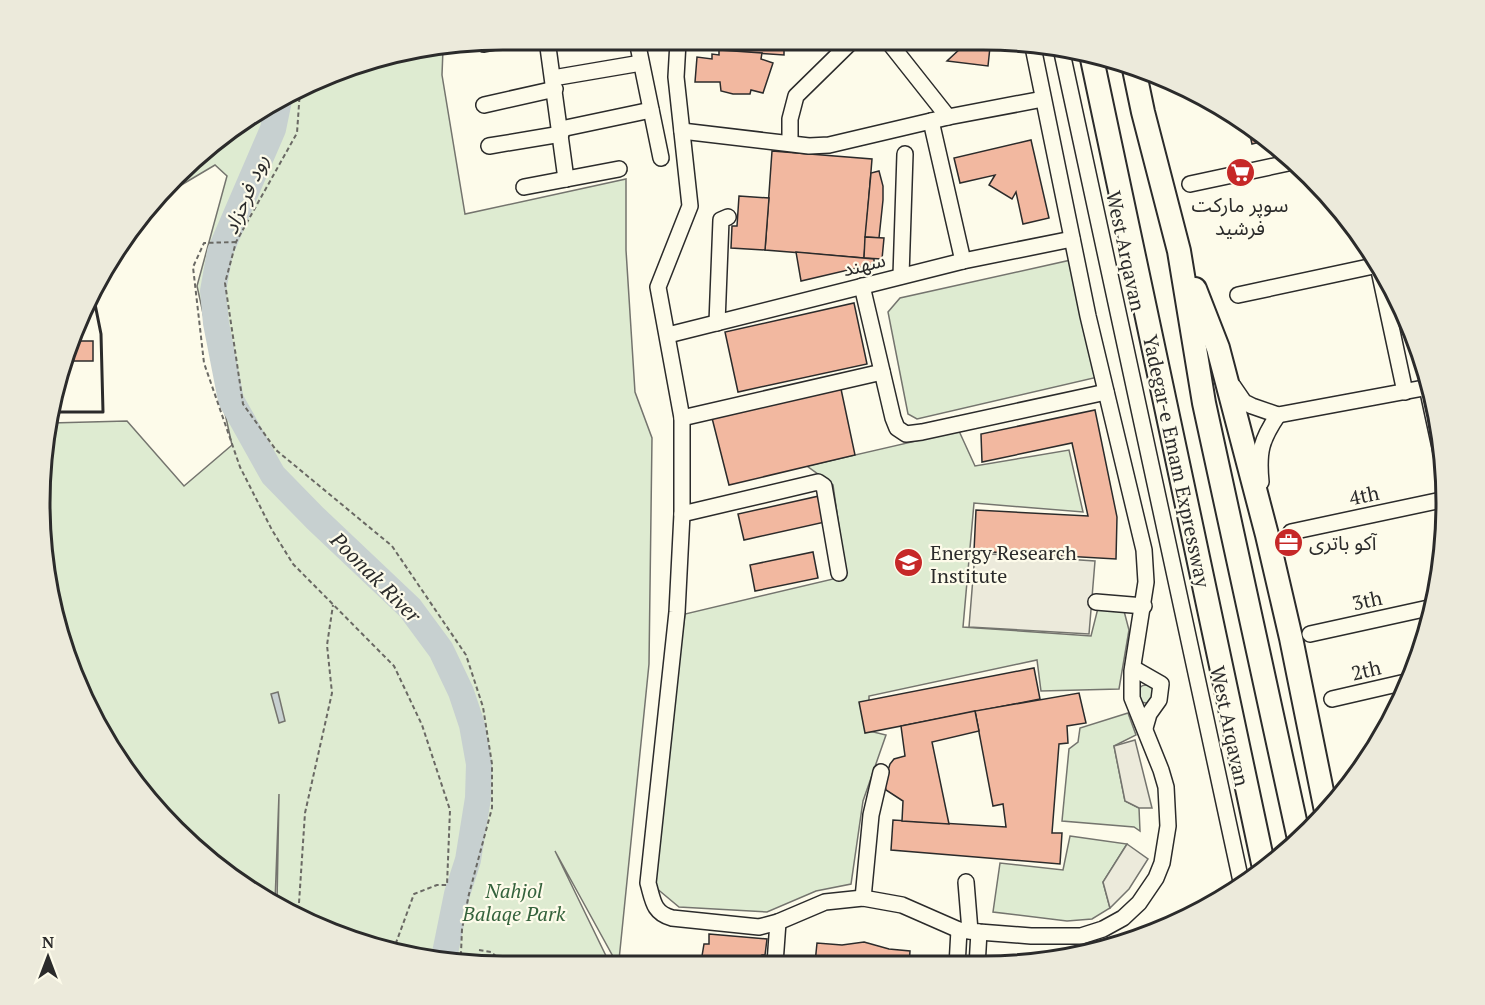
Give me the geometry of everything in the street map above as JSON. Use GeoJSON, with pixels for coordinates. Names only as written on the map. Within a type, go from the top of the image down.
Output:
{"type":"FeatureCollection","features":[{"type":"Feature","properties":{"kind":"highway","name":"Yadegar-e Emam Expressway"},"geometry":{"type":"LineString","coordinates":[[1093,63],[1262,859]]}},
{"type":"Feature","properties":{"kind":"highway","name":"Yadegar-e Emam Expressway"},"geometry":{"type":"LineString","coordinates":[[1136,77],[1179,251],[1204,403],[1297,829]]}},
{"type":"Feature","properties":{"kind":"highway"},"geometry":{"type":"LineString","coordinates":[[1179,251],[1218,348],[1267,535],[1325,799]]}},
{"type":"Feature","properties":{"kind":"street"},"geometry":{"type":"LineString","coordinates":[[549,50],[566,179]]}},
{"type":"Feature","properties":{"kind":"street"},"geometry":{"type":"LineString","coordinates":[[639,50],[661,158]]}},
{"type":"Feature","properties":{"kind":"street"},"geometry":{"type":"LineString","coordinates":[[678,50],[676,77],[690,206],[658,287],[682,418],[682,514],[677,612],[648,883],[656,907],[662,915],[710,923],[759,927],[778,922],[825,902],[863,898],[902,905],[969,931],[1030,936],[1081,936],[1103,929],[1123,918],[1150,890],[1162,863],[1168,826],[1166,787],[1132,698],[1133,668],[1146,582],[1144,550],[1072,239],[1034,52]]}},
{"type":"Feature","properties":{"kind":"street"},"geometry":{"type":"LineString","coordinates":[[790,143],[790,119],[796,96],[843,50]]}},
{"type":"Feature","properties":{"kind":"street"},"geometry":{"type":"LineString","coordinates":[[895,50],[948,117]]}},
{"type":"Feature","properties":{"kind":"street","name":"West Arqavan"},"geometry":{"type":"LineString","coordinates":[[1063,57],[1240,875]]}},
{"type":"Feature","properties":{"kind":"street"},"geometry":{"type":"LineString","coordinates":[[484,105],[554,84],[642,63]]}},
{"type":"Feature","properties":{"kind":"street"},"geometry":{"type":"LineString","coordinates":[[682,131],[809,146],[829,145],[948,117],[1043,99]]}},
{"type":"Feature","properties":{"kind":"street"},"geometry":{"type":"LineString","coordinates":[[489,146],[561,132],[651,110]]}},
{"type":"Feature","properties":{"kind":"street"},"geometry":{"type":"LineString","coordinates":[[931,121],[963,261]]}},
{"type":"Feature","properties":{"kind":"street"},"geometry":{"type":"LineString","coordinates":[[901,276],[905,154]]}},
{"type":"Feature","properties":{"kind":"street"},"geometry":{"type":"LineString","coordinates":[[1190,184],[1283,164]]}},
{"type":"Feature","properties":{"kind":"street"},"geometry":{"type":"LineString","coordinates":[[524,187],[619,169]]}},
{"type":"Feature","properties":{"kind":"street"},"geometry":{"type":"LineString","coordinates":[[717,323],[721,220],[728,218]]}},
{"type":"Feature","properties":{"kind":"street","name":"سهند"},"geometry":{"type":"LineString","coordinates":[[668,335],[963,261],[1072,239]]}},
{"type":"Feature","properties":{"kind":"street"},"geometry":{"type":"LineString","coordinates":[[1238,295],[1369,266]]}},
{"type":"Feature","properties":{"kind":"street"},"geometry":{"type":"LineString","coordinates":[[862,286],[893,418],[897,428],[906,434],[1106,392]]}},
{"type":"Feature","properties":{"kind":"street"},"geometry":{"type":"LineString","coordinates":[[1384,293],[1405,392]]}},
{"type":"Feature","properties":{"kind":"street"},"geometry":{"type":"LineString","coordinates":[[1218,348],[1237,394],[1252,406],[1278,415],[1421,389]]}},
{"type":"Feature","properties":{"kind":"street"},"geometry":{"type":"LineString","coordinates":[[682,418],[882,372]]}},
{"type":"Feature","properties":{"kind":"street"},"geometry":{"type":"LineString","coordinates":[[1267,535],[1259,460],[1266,433],[1278,415]]}},
{"type":"Feature","properties":{"kind":"street"},"geometry":{"type":"LineString","coordinates":[[682,514],[818,482],[824,486],[839,573]]}},
{"type":"Feature","properties":{"kind":"street","name":"4th"},"geometry":{"type":"LineString","coordinates":[[1291,532],[1436,501]]}},
{"type":"Feature","properties":{"kind":"street"},"geometry":{"type":"LineString","coordinates":[[1096,602],[1144,606]]}},
{"type":"Feature","properties":{"kind":"street","name":"3th"},"geometry":{"type":"LineString","coordinates":[[1310,634],[1423,609]]}},
{"type":"Feature","properties":{"kind":"street"},"geometry":{"type":"LineString","coordinates":[[1133,668],[1161,684],[1162,692],[1159,700],[1149,714],[1144,728]]}},
{"type":"Feature","properties":{"kind":"street","name":"2th"},"geometry":{"type":"LineString","coordinates":[[1332,699],[1397,684]]}},
{"type":"Feature","properties":{"kind":"street"},"geometry":{"type":"LineString","coordinates":[[863,898],[871,815],[881,772]]}},
{"type":"Feature","properties":{"kind":"street"},"geometry":{"type":"LineString","coordinates":[[966,882],[969,931],[975,956]]}},
{"type":"Feature","properties":{"kind":"street"},"geometry":{"type":"LineString","coordinates":[[776,956],[778,922]]}},
{"type":"Feature","properties":{"kind":"street"},"geometry":{"type":"LineString","coordinates":[[960,956],[969,931]]}},
{"type":"Feature","properties":{"kind":"path"},"geometry":{"type":"LineString","coordinates":[[299,97],[297,133],[236,242],[225,283],[243,404],[276,450],[392,546],[466,655],[483,707],[492,764],[492,807],[468,894],[460,954]]}},
{"type":"Feature","properties":{"kind":"path"},"geometry":{"type":"LineString","coordinates":[[236,242],[204,243],[194,267],[204,363],[240,466],[292,564],[394,666],[422,725],[450,810],[447,885],[437,885],[414,894],[396,943]]}},
{"type":"Feature","properties":{"kind":"path"},"geometry":{"type":"LineString","coordinates":[[299,907],[305,813],[332,693],[327,645],[333,604]]}},
{"type":"Feature","properties":{"kind":"path"},"geometry":{"type":"LineString","coordinates":[[478,950],[491,952],[495,956]]}},
{"type":"Feature","properties":{"kind":"green space","name":"Nahjol Balaqe Park"},"geometry":{"type":"Polygon","coordinates":[[[443,53],[442,75],[465,214],[626,179],[626,250],[635,392],[652,438],[649,664],[619,956],[613,956],[555,851],[606,956],[502,956],[443,952],[385,940],[302,909],[277,896],[279,794],[275,895],[227,862],[182,823],[143,778],[110,729],[96,703],[65,620],[53,562],[50,532],[50,473],[56,423],[127,421],[184,486],[232,445],[197,286],[227,176],[215,165],[177,188],[227,143],[276,110],[302,96],[385,65],[443,53]]]}},
{"type":"Feature","properties":{"kind":"green space"},"geometry":{"type":"Polygon","coordinates":[[[1071,260],[1098,377],[917,419],[908,414],[888,312],[900,298],[1071,260]]]}},
{"type":"Feature","properties":{"kind":"green space"},"geometry":{"type":"Polygon","coordinates":[[[959,431],[975,466],[1069,450],[1083,512],[974,503],[963,627],[1091,636],[1098,608],[1124,611],[1129,630],[1119,689],[1041,691],[1037,660],[869,696],[869,731],[886,735],[863,801],[851,884],[816,891],[767,912],[679,907],[655,887],[661,786],[685,614],[846,576],[833,485],[807,466],[959,431]]]}},
{"type":"Feature","properties":{"kind":"green space"},"geometry":{"type":"Polygon","coordinates":[[[1146,685],[1152,688],[1155,694],[1152,700],[1146,703],[1140,700],[1137,694],[1140,688],[1146,685]]]}},
{"type":"Feature","properties":{"kind":"green space"},"geometry":{"type":"Polygon","coordinates":[[[1128,713],[1136,735],[1114,746],[1125,801],[1139,808],[1140,831],[1134,827],[1062,821],[1069,749],[1078,742],[1080,728],[1128,713]]]}},
{"type":"Feature","properties":{"kind":"green space"},"geometry":{"type":"Polygon","coordinates":[[[1070,836],[1127,844],[1103,882],[1110,908],[1092,919],[1067,921],[993,912],[1000,863],[1063,870],[1070,836]]]}},
{"type":"Feature","properties":{"kind":"shaded area"},"geometry":{"type":"Polygon","coordinates":[[[975,553],[1095,561],[1089,634],[969,627],[975,553]]]}},
{"type":"Feature","properties":{"kind":"shaded area"},"geometry":{"type":"Polygon","coordinates":[[[278,692],[285,721],[279,723],[271,694],[278,692]]]}},
{"type":"Feature","properties":{"kind":"shaded area"},"geometry":{"type":"Polygon","coordinates":[[[1135,740],[1152,808],[1139,808],[1125,801],[1114,746],[1135,740]]]}},
{"type":"Feature","properties":{"kind":"shaded area"},"geometry":{"type":"Polygon","coordinates":[[[1127,844],[1148,859],[1129,889],[1110,908],[1103,882],[1127,844]]]}},
{"type":"Feature","properties":{"kind":"building"},"geometry":{"type":"Polygon","coordinates":[[[714,50],[784,50],[784,55],[714,50]]]}},
{"type":"Feature","properties":{"kind":"building"},"geometry":{"type":"Polygon","coordinates":[[[719,50],[762,53],[761,59],[773,63],[763,93],[751,90],[750,94],[733,94],[721,91],[720,82],[695,82],[697,57],[712,59],[712,54],[719,55],[719,50]]]}},
{"type":"Feature","properties":{"kind":"building"},"geometry":{"type":"Polygon","coordinates":[[[959,50],[990,50],[988,66],[947,61],[959,50]]]}},
{"type":"Feature","properties":{"kind":"building"},"geometry":{"type":"Polygon","coordinates":[[[1031,140],[1049,218],[1023,224],[1016,192],[1012,199],[989,185],[995,175],[960,183],[954,158],[1031,140]]]}},
{"type":"Feature","properties":{"kind":"building"},"geometry":{"type":"Polygon","coordinates":[[[772,151],[872,159],[864,258],[765,250],[772,151]]]}},
{"type":"Feature","properties":{"kind":"building"},"geometry":{"type":"Polygon","coordinates":[[[879,171],[883,186],[883,200],[879,238],[865,237],[871,173],[879,171]]]}},
{"type":"Feature","properties":{"kind":"building"},"geometry":{"type":"Polygon","coordinates":[[[739,196],[769,198],[765,250],[731,248],[732,226],[737,226],[739,196]]]}},
{"type":"Feature","properties":{"kind":"building"},"geometry":{"type":"Polygon","coordinates":[[[865,237],[884,238],[882,259],[864,258],[865,237]]]}},
{"type":"Feature","properties":{"kind":"building"},"geometry":{"type":"Polygon","coordinates":[[[796,252],[874,259],[874,264],[801,281],[796,252]]]}},
{"type":"Feature","properties":{"kind":"building"},"geometry":{"type":"Polygon","coordinates":[[[854,303],[867,364],[738,392],[725,332],[854,303]]]}},
{"type":"Feature","properties":{"kind":"building"},"geometry":{"type":"Polygon","coordinates":[[[80,341],[93,341],[93,361],[73,361],[80,341]]]}},
{"type":"Feature","properties":{"kind":"building"},"geometry":{"type":"Polygon","coordinates":[[[841,389],[855,455],[729,485],[712,418],[841,389]]]}},
{"type":"Feature","properties":{"kind":"building"},"geometry":{"type":"Polygon","coordinates":[[[1095,410],[1117,517],[1116,559],[974,551],[976,510],[1088,516],[1072,443],[982,462],[981,434],[1095,410]]]}},
{"type":"Feature","properties":{"kind":"building"},"geometry":{"type":"Polygon","coordinates":[[[819,496],[825,522],[744,540],[738,514],[819,496]]]}},
{"type":"Feature","properties":{"kind":"building"},"geometry":{"type":"Polygon","coordinates":[[[813,552],[818,578],[755,591],[750,565],[813,552]]]}},
{"type":"Feature","properties":{"kind":"building"},"geometry":{"type":"Polygon","coordinates":[[[1034,668],[1040,699],[865,733],[859,702],[1034,668]]]}},
{"type":"Feature","properties":{"kind":"building"},"geometry":{"type":"Polygon","coordinates":[[[1079,693],[1086,723],[1067,726],[1068,743],[1059,744],[1052,833],[1062,833],[1060,864],[891,850],[893,820],[1006,827],[1003,804],[993,806],[975,711],[1079,693]]]}},
{"type":"Feature","properties":{"kind":"building"},"geometry":{"type":"Polygon","coordinates":[[[975,711],[979,731],[932,742],[949,824],[902,821],[903,801],[886,790],[884,783],[890,764],[894,759],[905,756],[901,726],[975,711]]]}},
{"type":"Feature","properties":{"kind":"building"},"geometry":{"type":"Polygon","coordinates":[[[709,934],[767,939],[765,955],[762,956],[702,956],[704,944],[709,944],[709,934]]]}},
{"type":"Feature","properties":{"kind":"building"},"geometry":{"type":"Polygon","coordinates":[[[864,942],[889,949],[910,951],[910,956],[816,956],[817,943],[842,945],[864,942]]]}},
{"type":"Feature","properties":{"kind":"waterway","name":"Poonak River"},"geometry":{"type":"LineString","coordinates":[[277,109],[273,129],[220,252],[213,291],[216,323],[231,400],[273,475],[410,608],[441,650],[461,692],[472,725],[479,764],[478,798],[468,860],[457,894],[445,952]]}},
{"type":"Feature","properties":{"kind":"wall"},"geometry":{"type":"LineString","coordinates":[[58,412],[103,412],[101,334],[95,304]]}},
{"type":"Feature","properties":{"kind":"place","name":"سوپر مارکت فرشید"},"geometry":{"type":"Point","coordinates":[1240,173]}},
{"type":"Feature","properties":{"kind":"place","name":"آکو باتری"},"geometry":{"type":"Point","coordinates":[1288,542]}},
{"type":"Feature","properties":{"kind":"place","name":"Energy Research Institute"},"geometry":{"type":"Point","coordinates":[909,563]}},
{"type":"Feature","properties":{"kind":"water label","name":"رود فرحزاد"},"geometry":{"type":"Point","coordinates":[245,194]}}]}
